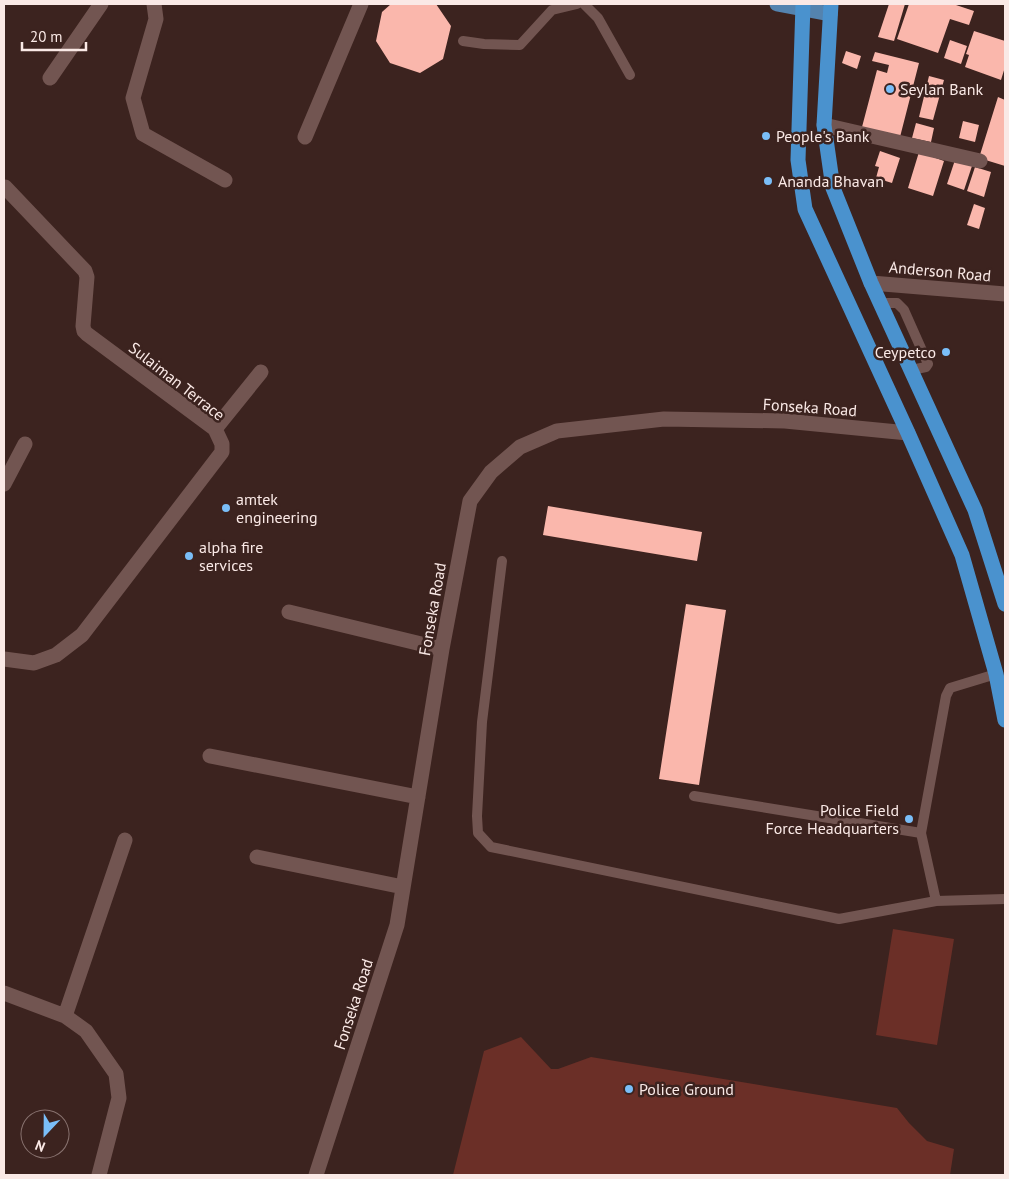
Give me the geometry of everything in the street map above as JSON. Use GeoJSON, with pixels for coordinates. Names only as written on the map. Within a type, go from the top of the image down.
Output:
{"type":"FeatureCollection","features":[{"type":"Feature","properties":{"kind":"highway"},"geometry":{"type":"LineString","coordinates":[[803,6],[798,160],[805,209],[908,433],[962,556],[996,674],[1005,720]]}},
{"type":"Feature","properties":{"kind":"highway"},"geometry":{"type":"LineString","coordinates":[[830,9],[824,125],[832,188],[871,283],[975,510],[1005,604]]}},
{"type":"Feature","properties":{"kind":"main road"},"geometry":{"type":"LineString","coordinates":[[777,4],[830,9]]}},
{"type":"Feature","properties":{"kind":"street"},"geometry":{"type":"LineString","coordinates":[[50,78],[101,4]]}},
{"type":"Feature","properties":{"kind":"street"},"geometry":{"type":"LineString","coordinates":[[154,4],[156,19],[133,98],[142,134],[225,180]]}},
{"type":"Feature","properties":{"kind":"street"},"geometry":{"type":"LineString","coordinates":[[305,137],[362,4]]}},
{"type":"Feature","properties":{"kind":"street"},"geometry":{"type":"LineString","coordinates":[[824,125],[980,161]]}},
{"type":"Feature","properties":{"kind":"street","name":"Sulaiman Terrace"},"geometry":{"type":"LineString","coordinates":[[4,659],[34,663],[56,655],[82,635],[222,452],[222,444],[215,429],[86,334],[83,326],[85,271],[5,187]]}},
{"type":"Feature","properties":{"kind":"street","name":"Anderson Road"},"geometry":{"type":"LineString","coordinates":[[871,283],[1005,294]]}},
{"type":"Feature","properties":{"kind":"street"},"geometry":{"type":"LineString","coordinates":[[215,429],[261,372]]}},
{"type":"Feature","properties":{"kind":"street","name":"Fonseka Road"},"geometry":{"type":"LineString","coordinates":[[316,1175],[397,925],[442,649],[470,501],[491,472],[520,447],[557,432],[664,419],[785,421],[908,433]]}},
{"type":"Feature","properties":{"kind":"street"},"geometry":{"type":"LineString","coordinates":[[4,484],[25,444]]}},
{"type":"Feature","properties":{"kind":"street"},"geometry":{"type":"LineString","coordinates":[[289,612],[442,649]]}},
{"type":"Feature","properties":{"kind":"street"},"geometry":{"type":"LineString","coordinates":[[210,756],[418,797]]}},
{"type":"Feature","properties":{"kind":"street"},"geometry":{"type":"LineString","coordinates":[[65,1016],[125,840]]}},
{"type":"Feature","properties":{"kind":"street"},"geometry":{"type":"LineString","coordinates":[[257,857],[403,888]]}},
{"type":"Feature","properties":{"kind":"street"},"geometry":{"type":"LineString","coordinates":[[4,993],[65,1016],[86,1031],[116,1074],[119,1098],[99,1175]]}},
{"type":"Feature","properties":{"kind":"lane"},"geometry":{"type":"LineString","coordinates":[[463,42],[520,45],[552,10],[577,4]]}},
{"type":"Feature","properties":{"kind":"lane"},"geometry":{"type":"LineString","coordinates":[[584,4],[598,18],[630,75]]}},
{"type":"Feature","properties":{"kind":"lane"},"geometry":{"type":"LineString","coordinates":[[502,561],[482,722],[477,816],[478,833],[491,847],[839,919],[936,901],[1005,899]]}},
{"type":"Feature","properties":{"kind":"lane"},"geometry":{"type":"LineString","coordinates":[[936,901],[921,833],[946,696],[950,688],[996,674]]}},
{"type":"Feature","properties":{"kind":"lane"},"geometry":{"type":"LineString","coordinates":[[694,796],[921,833]]}},
{"type":"Feature","properties":{"kind":"shaded area"},"geometry":{"type":"Polygon","coordinates":[[[893,929],[954,939],[937,1045],[876,1035],[893,929]]]}},
{"type":"Feature","properties":{"kind":"shaded area","name":"Police Ground"},"geometry":{"type":"Polygon","coordinates":[[[521,1037],[551,1069],[558,1069],[591,1057],[897,1108],[927,1141],[954,1149],[950,1175],[453,1175],[484,1051],[521,1037]]]}},
{"type":"Feature","properties":{"kind":"building"},"geometry":{"type":"Polygon","coordinates":[[[391,4],[436,4],[451,26],[443,59],[420,73],[390,63],[376,41],[382,12],[391,4]]]}},
{"type":"Feature","properties":{"kind":"building"},"geometry":{"type":"Polygon","coordinates":[[[889,4],[905,4],[894,41],[878,37],[889,4]]]}},
{"type":"Feature","properties":{"kind":"building"},"geometry":{"type":"Polygon","coordinates":[[[909,4],[953,4],[974,11],[969,25],[950,19],[938,53],[897,39],[909,4]]]}},
{"type":"Feature","properties":{"kind":"building"},"geometry":{"type":"Polygon","coordinates":[[[974,31],[1005,41],[1005,67],[1001,80],[965,67],[969,55],[966,54],[974,31]]]}},
{"type":"Feature","properties":{"kind":"building"},"geometry":{"type":"Polygon","coordinates":[[[950,40],[967,46],[961,64],[944,58],[950,40]]]}},
{"type":"Feature","properties":{"kind":"building"},"geometry":{"type":"Polygon","coordinates":[[[846,51],[861,56],[857,69],[842,63],[846,51]]]}},
{"type":"Feature","properties":{"kind":"building"},"geometry":{"type":"Polygon","coordinates":[[[875,52],[919,63],[900,137],[862,127],[877,70],[887,73],[889,65],[872,61],[875,52]]]}},
{"type":"Feature","properties":{"kind":"building"},"geometry":{"type":"Polygon","coordinates":[[[929,76],[944,80],[933,120],[919,117],[929,76]]]}},
{"type":"Feature","properties":{"kind":"building"},"geometry":{"type":"Polygon","coordinates":[[[998,97],[1005,100],[1005,166],[979,158],[998,97]]]}},
{"type":"Feature","properties":{"kind":"building"},"geometry":{"type":"Polygon","coordinates":[[[963,121],[979,125],[975,142],[959,138],[963,121]]]}},
{"type":"Feature","properties":{"kind":"building"},"geometry":{"type":"Polygon","coordinates":[[[916,123],[934,128],[931,142],[912,138],[916,123]]]}},
{"type":"Feature","properties":{"kind":"building"},"geometry":{"type":"Polygon","coordinates":[[[880,151],[900,158],[892,183],[876,178],[879,167],[875,166],[880,151]]]}},
{"type":"Feature","properties":{"kind":"building"},"geometry":{"type":"Polygon","coordinates":[[[919,152],[944,161],[933,196],[908,188],[919,152]]]}},
{"type":"Feature","properties":{"kind":"building"},"geometry":{"type":"Polygon","coordinates":[[[955,160],[972,166],[964,190],[947,184],[955,160]]]}},
{"type":"Feature","properties":{"kind":"building"},"geometry":{"type":"Polygon","coordinates":[[[975,167],[991,172],[984,197],[967,191],[975,167]]]}},
{"type":"Feature","properties":{"kind":"building"},"geometry":{"type":"Polygon","coordinates":[[[974,204],[985,208],[979,229],[967,225],[974,204]]]}},
{"type":"Feature","properties":{"kind":"building"},"geometry":{"type":"Polygon","coordinates":[[[548,506],[702,532],[697,561],[543,535],[548,506]]]}},
{"type":"Feature","properties":{"kind":"building"},"geometry":{"type":"Polygon","coordinates":[[[686,604],[726,610],[699,785],[659,779],[686,604]]]}},
{"type":"Feature","properties":{"kind":"place","name":"Seylan Bank"},"geometry":{"type":"Point","coordinates":[890,89]}},
{"type":"Feature","properties":{"kind":"place","name":"People's Bank"},"geometry":{"type":"Point","coordinates":[766,136]}},
{"type":"Feature","properties":{"kind":"place","name":"Ananda Bhavan"},"geometry":{"type":"Point","coordinates":[768,181]}},
{"type":"Feature","properties":{"kind":"place","name":"Ceypetco"},"geometry":{"type":"Point","coordinates":[946,352]}},
{"type":"Feature","properties":{"kind":"place","name":"amtek engineering"},"geometry":{"type":"Point","coordinates":[226,508]}},
{"type":"Feature","properties":{"kind":"place","name":"alpha fire services"},"geometry":{"type":"Point","coordinates":[189,556]}},
{"type":"Feature","properties":{"kind":"place","name":"Police Field Force Headquarters"},"geometry":{"type":"Point","coordinates":[909,819]}},
{"type":"Feature","properties":{"kind":"place","name":"Police Ground"},"geometry":{"type":"Point","coordinates":[629,1089]}}]}
